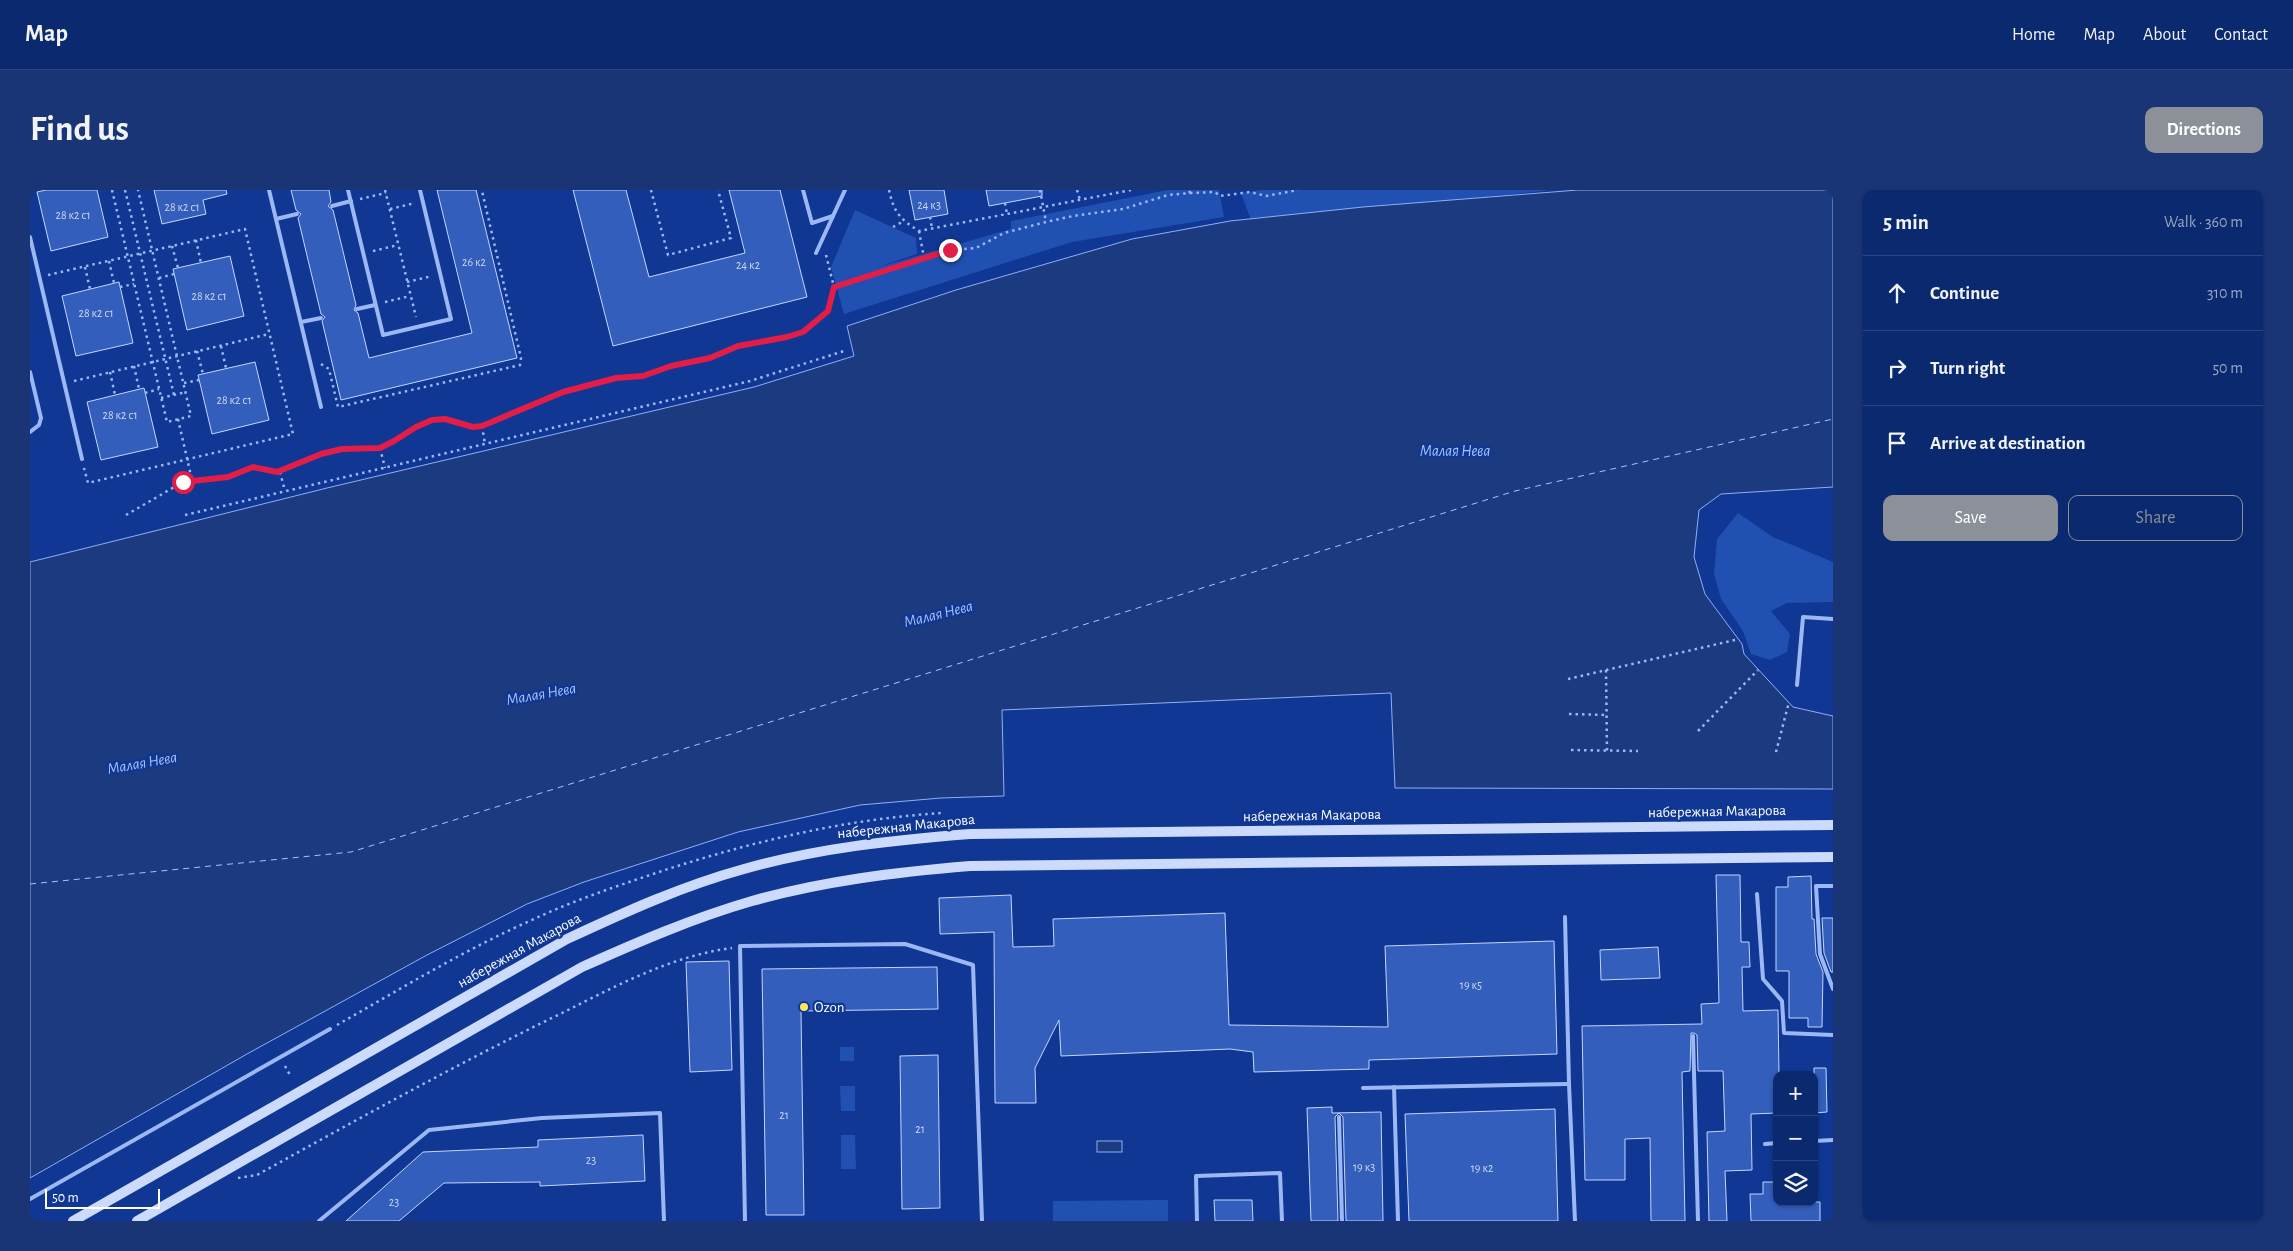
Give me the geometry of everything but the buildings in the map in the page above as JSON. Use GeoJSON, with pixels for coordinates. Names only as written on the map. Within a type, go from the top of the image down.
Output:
{"type":"FeatureCollection","features":[{"type":"Feature","properties":{"kind":"main road","name":"набережная Макарова"},"geometry":{"type":"LineString","coordinates":[[73,1221],[567,939],[631,909],[690,886],[745,868],[822,851],[890,840],[970,834],[1833,825]]}},
{"type":"Feature","properties":{"kind":"main road"},"geometry":{"type":"LineString","coordinates":[[137,1221],[582,967],[644,939],[701,917],[754,900],[895,872],[970,866],[1833,857]]}},
{"type":"Feature","properties":{"kind":"lane"},"geometry":{"type":"LineString","coordinates":[[269,190],[322,407]]}},
{"type":"Feature","properties":{"kind":"lane"},"geometry":{"type":"LineString","coordinates":[[348,190],[383,335],[451,319],[420,190]]}},
{"type":"Feature","properties":{"kind":"lane"},"geometry":{"type":"LineString","coordinates":[[802,190],[812,223],[833,216]]}},
{"type":"Feature","properties":{"kind":"lane"},"geometry":{"type":"LineString","coordinates":[[816,254],[845,190]]}},
{"type":"Feature","properties":{"kind":"lane"},"geometry":{"type":"LineString","coordinates":[[332,206],[351,201]]}},
{"type":"Feature","properties":{"kind":"lane"},"geometry":{"type":"LineString","coordinates":[[276,219],[297,214]]}},
{"type":"Feature","properties":{"kind":"lane"},"geometry":{"type":"LineString","coordinates":[[30,237],[82,459]]}},
{"type":"Feature","properties":{"kind":"lane"},"geometry":{"type":"LineString","coordinates":[[357,309],[375,305]]}},
{"type":"Feature","properties":{"kind":"lane"},"geometry":{"type":"LineString","coordinates":[[301,322],[322,318]]}},
{"type":"Feature","properties":{"kind":"lane"},"geometry":{"type":"LineString","coordinates":[[30,372],[41,418],[39,425],[30,432]]}},
{"type":"Feature","properties":{"kind":"lane"},"geometry":{"type":"LineString","coordinates":[[1796,685],[1803,617],[1833,619]]}},
{"type":"Feature","properties":{"kind":"lane"},"geometry":{"type":"LineString","coordinates":[[1833,886],[1816,886],[1820,954],[1833,988]]}},
{"type":"Feature","properties":{"kind":"lane"},"geometry":{"type":"LineString","coordinates":[[1757,894],[1763,979],[1782,1001],[1784,1033],[1833,1035]]}},
{"type":"Feature","properties":{"kind":"lane"},"geometry":{"type":"LineString","coordinates":[[1565,917],[1574,1221]]}},
{"type":"Feature","properties":{"kind":"lane"},"geometry":{"type":"LineString","coordinates":[[746,1221],[740,946],[905,944],[973,965],[982,1221]]}},
{"type":"Feature","properties":{"kind":"lane"},"geometry":{"type":"LineString","coordinates":[[30,1199],[330,1029]]}},
{"type":"Feature","properties":{"kind":"lane"},"geometry":{"type":"LineString","coordinates":[[1693,1036],[1698,1221]]}},
{"type":"Feature","properties":{"kind":"lane"},"geometry":{"type":"LineString","coordinates":[[1363,1088],[1569,1084]]}},
{"type":"Feature","properties":{"kind":"lane"},"geometry":{"type":"LineString","coordinates":[[1394,1088],[1398,1221]]}},
{"type":"Feature","properties":{"kind":"lane"},"geometry":{"type":"LineString","coordinates":[[319,1221],[429,1130],[542,1118],[660,1113],[664,1221]]}},
{"type":"Feature","properties":{"kind":"lane"},"geometry":{"type":"LineString","coordinates":[[1339,1117],[1342,1221]]}},
{"type":"Feature","properties":{"kind":"lane"},"geometry":{"type":"LineString","coordinates":[[1818,1141],[1833,1140]]}},
{"type":"Feature","properties":{"kind":"lane"},"geometry":{"type":"LineString","coordinates":[[1765,1144],[1773,1143]]}},
{"type":"Feature","properties":{"kind":"lane"},"geometry":{"type":"LineString","coordinates":[[1197,1221],[1196,1176],[1280,1173],[1282,1221]]}},
{"type":"Feature","properties":{"kind":"path"},"geometry":{"type":"LineString","coordinates":[[112,190],[167,422],[191,416],[138,190]]}},
{"type":"Feature","properties":{"kind":"path"},"geometry":{"type":"LineString","coordinates":[[125,190],[174,395]]}},
{"type":"Feature","properties":{"kind":"path"},"geometry":{"type":"LineString","coordinates":[[651,190],[668,255],[731,238],[718,190]]}},
{"type":"Feature","properties":{"kind":"path"},"geometry":{"type":"LineString","coordinates":[[889,190],[892,208],[904,222],[919,231],[1131,190]]}},
{"type":"Feature","properties":{"kind":"path"},"geometry":{"type":"LineString","coordinates":[[1040,190],[1046,222]]}},
{"type":"Feature","properties":{"kind":"path"},"geometry":{"type":"LineString","coordinates":[[1077,190],[1080,200]]}},
{"type":"Feature","properties":{"kind":"path"},"geometry":{"type":"LineString","coordinates":[[834,287],[950,250],[976,248],[1004,233],[1073,216],[1123,209],[1168,196],[1190,192],[1215,191],[1220,196],[1250,192],[1266,196],[1298,190]]}},
{"type":"Feature","properties":{"kind":"path"},"geometry":{"type":"LineString","coordinates":[[351,201],[385,191],[418,327]]}},
{"type":"Feature","properties":{"kind":"path"},"geometry":{"type":"LineString","coordinates":[[390,209],[423,202]]}},
{"type":"Feature","properties":{"kind":"path"},"geometry":{"type":"LineString","coordinates":[[1005,203],[1007,214]]}},
{"type":"Feature","properties":{"kind":"path"},"geometry":{"type":"LineString","coordinates":[[930,217],[932,228]]}},
{"type":"Feature","properties":{"kind":"path"},"geometry":{"type":"LineString","coordinates":[[893,227],[904,222]]}},
{"type":"Feature","properties":{"kind":"path"},"geometry":{"type":"LineString","coordinates":[[39,277],[244,229],[293,434],[88,483],[82,459]]}},
{"type":"Feature","properties":{"kind":"path"},"geometry":{"type":"LineString","coordinates":[[919,231],[924,258]]}},
{"type":"Feature","properties":{"kind":"path"},"geometry":{"type":"LineString","coordinates":[[196,240],[202,263]]}},
{"type":"Feature","properties":{"kind":"path"},"geometry":{"type":"LineString","coordinates":[[126,515],[169,489],[192,480],[228,477],[253,467],[280,472],[321,454],[342,449],[380,448],[432,420],[445,419],[473,427],[482,426],[563,392],[616,378],[643,376],[671,366],[710,358],[738,346],[787,337],[803,332],[828,311],[834,287],[822,240]]}},
{"type":"Feature","properties":{"kind":"path"},"geometry":{"type":"LineString","coordinates":[[363,254],[398,245]]}},
{"type":"Feature","properties":{"kind":"path"},"geometry":{"type":"LineString","coordinates":[[172,246],[178,268]]}},
{"type":"Feature","properties":{"kind":"path"},"geometry":{"type":"LineString","coordinates":[[109,261],[114,284]]}},
{"type":"Feature","properties":{"kind":"path"},"geometry":{"type":"LineString","coordinates":[[85,267],[90,289]]}},
{"type":"Feature","properties":{"kind":"path"},"geometry":{"type":"LineString","coordinates":[[159,278],[174,274]]}},
{"type":"Feature","properties":{"kind":"path"},"geometry":{"type":"LineString","coordinates":[[407,282],[440,274]]}},
{"type":"Feature","properties":{"kind":"path"},"geometry":{"type":"LineString","coordinates":[[120,287],[134,284]]}},
{"type":"Feature","properties":{"kind":"path"},"geometry":{"type":"LineString","coordinates":[[375,305],[410,296]]}},
{"type":"Feature","properties":{"kind":"path"},"geometry":{"type":"LineString","coordinates":[[64,383],[269,334]]}},
{"type":"Feature","properties":{"kind":"path"},"geometry":{"type":"LineString","coordinates":[[221,346],[226,368]]}},
{"type":"Feature","properties":{"kind":"path"},"geometry":{"type":"LineString","coordinates":[[185,515],[750,381],[844,351]]}},
{"type":"Feature","properties":{"kind":"path"},"geometry":{"type":"LineString","coordinates":[[197,352],[203,374]]}},
{"type":"Feature","properties":{"kind":"path"},"geometry":{"type":"LineString","coordinates":[[134,366],[139,389]]}},
{"type":"Feature","properties":{"kind":"path"},"geometry":{"type":"LineString","coordinates":[[110,372],[115,394]]}},
{"type":"Feature","properties":{"kind":"path"},"geometry":{"type":"LineString","coordinates":[[184,383],[199,380]]}},
{"type":"Feature","properties":{"kind":"path"},"geometry":{"type":"LineString","coordinates":[[145,393],[159,389]]}},
{"type":"Feature","properties":{"kind":"path"},"geometry":{"type":"LineString","coordinates":[[161,398],[186,392]]}},
{"type":"Feature","properties":{"kind":"path"},"geometry":{"type":"LineString","coordinates":[[178,419],[192,480]]}},
{"type":"Feature","properties":{"kind":"path"},"geometry":{"type":"LineString","coordinates":[[482,426],[485,444]]}},
{"type":"Feature","properties":{"kind":"path"},"geometry":{"type":"LineString","coordinates":[[380,448],[385,468]]}},
{"type":"Feature","properties":{"kind":"path"},"geometry":{"type":"LineString","coordinates":[[280,472],[285,491]]}},
{"type":"Feature","properties":{"kind":"path"},"geometry":{"type":"LineString","coordinates":[[1568,679],[1739,640]]}},
{"type":"Feature","properties":{"kind":"path"},"geometry":{"type":"LineString","coordinates":[[1606,670],[1607,751]]}},
{"type":"Feature","properties":{"kind":"path"},"geometry":{"type":"LineString","coordinates":[[1698,732],[1758,670]]}},
{"type":"Feature","properties":{"kind":"path"},"geometry":{"type":"LineString","coordinates":[[1776,752],[1789,702]]}},
{"type":"Feature","properties":{"kind":"path"},"geometry":{"type":"LineString","coordinates":[[1568,714],[1607,715]]}},
{"type":"Feature","properties":{"kind":"path"},"geometry":{"type":"LineString","coordinates":[[1571,750],[1638,751]]}},
{"type":"Feature","properties":{"kind":"path"},"geometry":{"type":"LineString","coordinates":[[229,1180],[257,1175],[516,1035],[623,983],[675,961],[708,951],[740,946]]}},
{"type":"Feature","properties":{"kind":"shaded area"},"geometry":{"type":"Polygon","coordinates":[[[1168,190],[1219,190],[1224,217],[1072,242],[844,314],[831,267],[855,210],[916,238],[917,254],[875,268],[1011,229],[1011,221],[1168,190]]]}},
{"type":"Feature","properties":{"kind":"shaded area"},"geometry":{"type":"Polygon","coordinates":[[[1261,190],[1551,190],[1252,223],[1241,193],[1261,190]]]}},
{"type":"Feature","properties":{"kind":"shaded area"},"geometry":{"type":"Polygon","coordinates":[[[1738,513],[1773,537],[1833,562],[1833,602],[1787,603],[1771,611],[1790,634],[1787,652],[1770,660],[1751,654],[1743,631],[1721,599],[1714,574],[1717,539],[1738,513]]]}},
{"type":"Feature","properties":{"kind":"shaded area"},"geometry":{"type":"Polygon","coordinates":[[[840,1047],[854,1047],[854,1061],[840,1061],[840,1047]]]}},
{"type":"Feature","properties":{"kind":"shaded area"},"geometry":{"type":"Polygon","coordinates":[[[840,1086],[855,1086],[855,1111],[841,1111],[840,1086]]]}},
{"type":"Feature","properties":{"kind":"shaded area"},"geometry":{"type":"Polygon","coordinates":[[[841,1135],[855,1135],[856,1169],[841,1169],[841,1135]]]}},
{"type":"Feature","properties":{"kind":"shaded area"},"geometry":{"type":"Polygon","coordinates":[[[1168,1200],[1168,1221],[1053,1221],[1053,1201],[1168,1200]]]}},
{"type":"Feature","properties":{"kind":"water","name":"Малая Нева"},"geometry":{"type":"Polygon","coordinates":[[[1578,190],[1833,190],[1833,487],[1721,494],[1699,510],[1694,557],[1705,594],[1742,644],[1744,654],[1793,707],[1833,716],[1833,789],[1395,788],[1391,693],[1002,710],[1004,796],[941,798],[860,805],[738,832],[584,882],[527,904],[427,955],[247,1054],[30,1178],[30,562],[327,488],[754,387],[854,356],[847,326],[956,290],[1132,239],[1230,221],[1363,207],[1578,190]]]}},
{"type":"Feature","properties":{"kind":"water"},"geometry":{"type":"Polygon","coordinates":[[[1097,1141],[1122,1141],[1122,1152],[1097,1152],[1097,1141]]]}},
{"type":"Feature","properties":{"kind":"ferry route"},"geometry":{"type":"LineString","coordinates":[[30,884],[351,852],[1515,491],[1833,419]]}},
{"type":"Feature","properties":{"kind":"place","name":"Ozon"},"geometry":{"type":"Point","coordinates":[804,1007]}},
{"type":"Feature","properties":{"kind":"route"},"geometry":{"type":"LineString","coordinates":[[183,482],[228,477],[253,467],[280,472],[321,454],[342,449],[375,449],[385,447],[416,427],[432,420],[445,419],[473,427],[482,426],[548,396],[616,378],[643,376],[671,366],[710,358],[727,349],[738,346],[787,337],[803,332],[828,311],[834,287],[950,250]]}}]}
